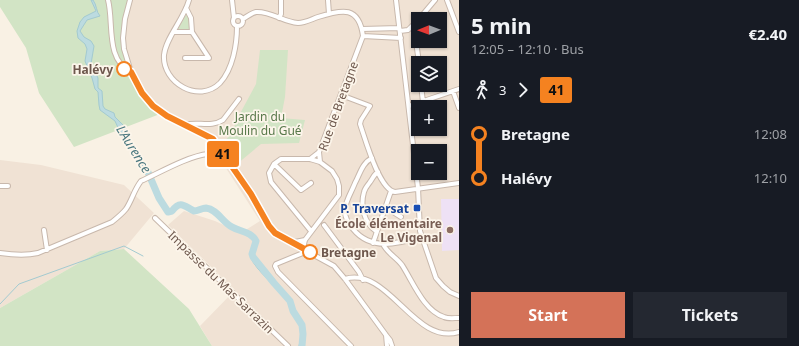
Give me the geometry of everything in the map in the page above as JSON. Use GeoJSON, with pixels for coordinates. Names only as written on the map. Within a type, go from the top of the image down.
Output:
{"type":"FeatureCollection","features":[{"type":"Feature","properties":{"kind":"street"},"geometry":{"type":"LineString","coordinates":[[108,0],[113,48],[124,69],[131,72]]}},
{"type":"Feature","properties":{"kind":"street"},"geometry":{"type":"LineString","coordinates":[[130,0],[125,19],[123,38],[125,54],[131,72],[142,93],[153,106],[167,116],[213,139],[251,194],[269,226],[275,233],[334,266],[390,340],[392,346]]}},
{"type":"Feature","properties":{"kind":"street"},"geometry":{"type":"LineString","coordinates":[[189,0],[165,47],[164,57],[165,68],[176,83],[194,92],[204,91],[220,83],[230,69],[237,36],[237,26],[233,22],[232,0]]}},
{"type":"Feature","properties":{"kind":"street"},"geometry":{"type":"LineString","coordinates":[[279,18],[281,14],[281,0]]}},
{"type":"Feature","properties":{"kind":"street"},"geometry":{"type":"LineString","coordinates":[[328,0],[329,14]]}},
{"type":"Feature","properties":{"kind":"street"},"geometry":{"type":"LineString","coordinates":[[396,0],[418,188],[421,237],[436,278],[450,292],[459,296]]}},
{"type":"Feature","properties":{"kind":"street"},"geometry":{"type":"LineString","coordinates":[[425,12],[435,0]]}},
{"type":"Feature","properties":{"kind":"street"},"geometry":{"type":"LineString","coordinates":[[447,0],[459,32]]}},
{"type":"Feature","properties":{"kind":"street"},"geometry":{"type":"LineString","coordinates":[[185,58],[209,58],[192,32],[191,18],[186,8]]}},
{"type":"Feature","properties":{"kind":"street"},"geometry":{"type":"LineString","coordinates":[[237,26],[242,23],[243,19],[255,12],[298,23],[343,11],[356,16],[362,25],[363,36],[401,38]]}},
{"type":"Feature","properties":{"kind":"street"},"geometry":{"type":"LineString","coordinates":[[234,18],[238,16],[243,19]]}},
{"type":"Feature","properties":{"kind":"street"},"geometry":{"type":"LineString","coordinates":[[362,29],[408,30],[411,28]]}},
{"type":"Feature","properties":{"kind":"street"},"geometry":{"type":"LineString","coordinates":[[174,32],[192,32]]}},
{"type":"Feature","properties":{"kind":"street","name":"Rue de Bretagne"},"geometry":{"type":"LineString","coordinates":[[304,249],[305,240],[339,195],[337,179],[332,171],[320,162],[319,152],[363,36]]}},
{"type":"Feature","properties":{"kind":"street"},"geometry":{"type":"LineString","coordinates":[[113,48],[119,53],[125,54]]}},
{"type":"Feature","properties":{"kind":"street"},"geometry":{"type":"LineString","coordinates":[[117,57],[125,54]]}},
{"type":"Feature","properties":{"kind":"street"},"geometry":{"type":"LineString","coordinates":[[428,100],[459,88]]}},
{"type":"Feature","properties":{"kind":"street"},"geometry":{"type":"LineString","coordinates":[[453,91],[459,108]]}},
{"type":"Feature","properties":{"kind":"street"},"geometry":{"type":"LineString","coordinates":[[341,95],[370,106],[360,124],[378,172],[385,186],[391,191],[459,183]]}},
{"type":"Feature","properties":{"kind":"street"},"geometry":{"type":"LineString","coordinates":[[184,125],[220,123],[239,99]]}},
{"type":"Feature","properties":{"kind":"street"},"geometry":{"type":"LineString","coordinates":[[310,159],[319,152]]}},
{"type":"Feature","properties":{"kind":"street"},"geometry":{"type":"LineString","coordinates":[[0,253],[15,256],[26,256],[47,250],[112,222],[126,209],[141,181],[201,156],[209,154],[223,155]]}},
{"type":"Feature","properties":{"kind":"street"},"geometry":{"type":"LineString","coordinates":[[372,158],[365,162],[347,202],[345,209],[348,222],[358,235],[373,243],[383,244],[421,237]]}},
{"type":"Feature","properties":{"kind":"street"},"geometry":{"type":"LineString","coordinates":[[311,231],[270,182],[269,173],[274,164],[281,159],[310,159],[320,162]]}},
{"type":"Feature","properties":{"kind":"street"},"geometry":{"type":"LineString","coordinates":[[274,164],[301,190]]}},
{"type":"Feature","properties":{"kind":"street"},"geometry":{"type":"LineString","coordinates":[[376,231],[373,229],[364,214],[362,203],[364,191],[375,174],[378,172]]}},
{"type":"Feature","properties":{"kind":"street"},"geometry":{"type":"LineString","coordinates":[[299,196],[301,190],[311,183]]}},
{"type":"Feature","properties":{"kind":"street"},"geometry":{"type":"LineString","coordinates":[[0,186],[8,186]]}},
{"type":"Feature","properties":{"kind":"street"},"geometry":{"type":"LineString","coordinates":[[373,243],[391,191]]}},
{"type":"Feature","properties":{"kind":"street"},"geometry":{"type":"LineString","coordinates":[[385,206],[401,217]]}},
{"type":"Feature","properties":{"kind":"street","name":"Impasse du Mas Sarrazin"},"geometry":{"type":"LineString","coordinates":[[155,218],[288,346]]}},
{"type":"Feature","properties":{"kind":"street"},"geometry":{"type":"LineString","coordinates":[[324,225],[359,272],[363,280]]}},
{"type":"Feature","properties":{"kind":"street"},"geometry":{"type":"LineString","coordinates":[[44,230],[47,250]]}},
{"type":"Feature","properties":{"kind":"street"},"geometry":{"type":"LineString","coordinates":[[294,244],[295,242],[305,240]]}},
{"type":"Feature","properties":{"kind":"street"},"geometry":{"type":"LineString","coordinates":[[383,244],[385,249],[401,264],[428,307],[434,313],[444,318],[459,318]]}},
{"type":"Feature","properties":{"kind":"street"},"geometry":{"type":"LineString","coordinates":[[304,249],[303,253],[276,264],[275,266],[278,272],[351,346]]}},
{"type":"Feature","properties":{"kind":"street"},"geometry":{"type":"LineString","coordinates":[[345,279],[351,277],[363,280],[377,287],[397,309]]}},
{"type":"Feature","properties":{"kind":"street"},"geometry":{"type":"LineString","coordinates":[[446,338],[459,332]]}},
{"type":"Feature","properties":{"kind":"street"},"geometry":{"type":"LineString","coordinates":[[386,335],[387,346]]}},
{"type":"Feature","properties":{"kind":"shaded area"},"geometry":{"type":"Polygon","coordinates":[[[128,0],[459,0],[459,346],[212,346],[200,326],[235,290],[168,225],[184,211],[215,221],[241,233],[260,221],[206,140],[160,114],[139,95],[127,70],[121,30],[128,0]]]}},
{"type":"Feature","properties":{"kind":"shaded area"},"geometry":{"type":"Polygon","coordinates":[[[0,160],[41,165],[124,185],[154,213],[124,249],[100,251],[0,308],[0,160]]]}},
{"type":"Feature","properties":{"kind":"shaded area","name":"École élémentaire Le Vigenal"},"geometry":{"type":"Polygon","coordinates":[[[441,199],[459,199],[459,250],[442,251],[441,199]]]}},
{"type":"Feature","properties":{"kind":"green space"},"geometry":{"type":"Polygon","coordinates":[[[0,0],[128,0],[121,30],[127,70],[139,95],[160,114],[74,147],[39,93],[26,48],[0,7],[0,0]]]}},
{"type":"Feature","properties":{"kind":"green space"},"geometry":{"type":"Polygon","coordinates":[[[187,15],[189,18],[189,29],[178,29],[185,16],[187,15]]]}},
{"type":"Feature","properties":{"kind":"green space","name":"Jardin du Moulin du Gué"},"geometry":{"type":"Polygon","coordinates":[[[260,50],[288,50],[285,97],[281,118],[305,120],[299,143],[261,144],[237,164],[222,143],[232,134],[236,121],[256,84],[260,50]]]}},
{"type":"Feature","properties":{"kind":"green space"},"geometry":{"type":"Polygon","coordinates":[[[124,249],[189,309],[212,346],[0,346],[0,308],[100,251],[124,249]]]}},
{"type":"Feature","properties":{"kind":"water"},"geometry":{"type":"Polygon","coordinates":[[[91,0],[93,0],[100,16],[87,20],[80,31],[84,37],[91,41],[94,46],[91,64],[98,78],[98,88],[102,91],[103,106],[105,109],[114,113],[115,117],[126,128],[126,138],[138,152],[151,173],[148,175],[142,165],[138,162],[134,153],[124,141],[115,121],[100,110],[98,92],[95,89],[85,61],[87,49],[85,44],[78,38],[77,31],[80,22],[84,17],[96,11],[91,0]]]}},
{"type":"Feature","properties":{"kind":"water"},"geometry":{"type":"Polygon","coordinates":[[[152,179],[159,198],[168,212],[172,211],[178,205],[183,205],[194,211],[204,208],[210,209],[217,213],[229,225],[241,231],[230,229],[213,212],[210,211],[194,213],[182,206],[167,214],[157,199],[150,180],[152,179]]]}},
{"type":"Feature","properties":{"kind":"water"},"geometry":{"type":"Polygon","coordinates":[[[244,232],[251,235],[256,241],[252,254],[253,257],[290,301],[293,311],[302,325],[302,346],[299,346],[301,329],[293,312],[289,301],[261,273],[253,262],[251,253],[254,240],[244,232]]]}},
{"type":"Feature","properties":{"kind":"waterway","name":"L'Aurence"},"geometry":{"type":"LineString","coordinates":[[147,170],[159,198],[168,212],[172,211],[178,205],[183,205],[194,211],[204,208],[210,209],[217,213],[235,229],[248,233],[254,238],[256,241],[252,254],[253,257],[290,301],[293,311],[302,325],[302,346]]}},
{"type":"Feature","properties":{"kind":"waterway"},"geometry":{"type":"LineString","coordinates":[[0,304],[19,284],[124,246],[143,256]]}},
{"type":"Feature","properties":{"kind":"bus line","name":"41"},"geometry":{"type":"LineString","coordinates":[[124,69],[131,72],[142,93],[153,106],[167,116],[213,139],[251,194],[264,218],[275,233],[310,252]]}},
{"type":"Feature","properties":{"kind":"place","name":"Halévy"},"geometry":{"type":"Point","coordinates":[124,69]}},
{"type":"Feature","properties":{"kind":"place","name":"P. Traversat"},"geometry":{"type":"Point","coordinates":[417,208]}},
{"type":"Feature","properties":{"kind":"place","name":"École élémentaire Le Vigenal"},"geometry":{"type":"Point","coordinates":[450,230]}},
{"type":"Feature","properties":{"kind":"place","name":"Bretagne"},"geometry":{"type":"Point","coordinates":[310,252]}}]}
